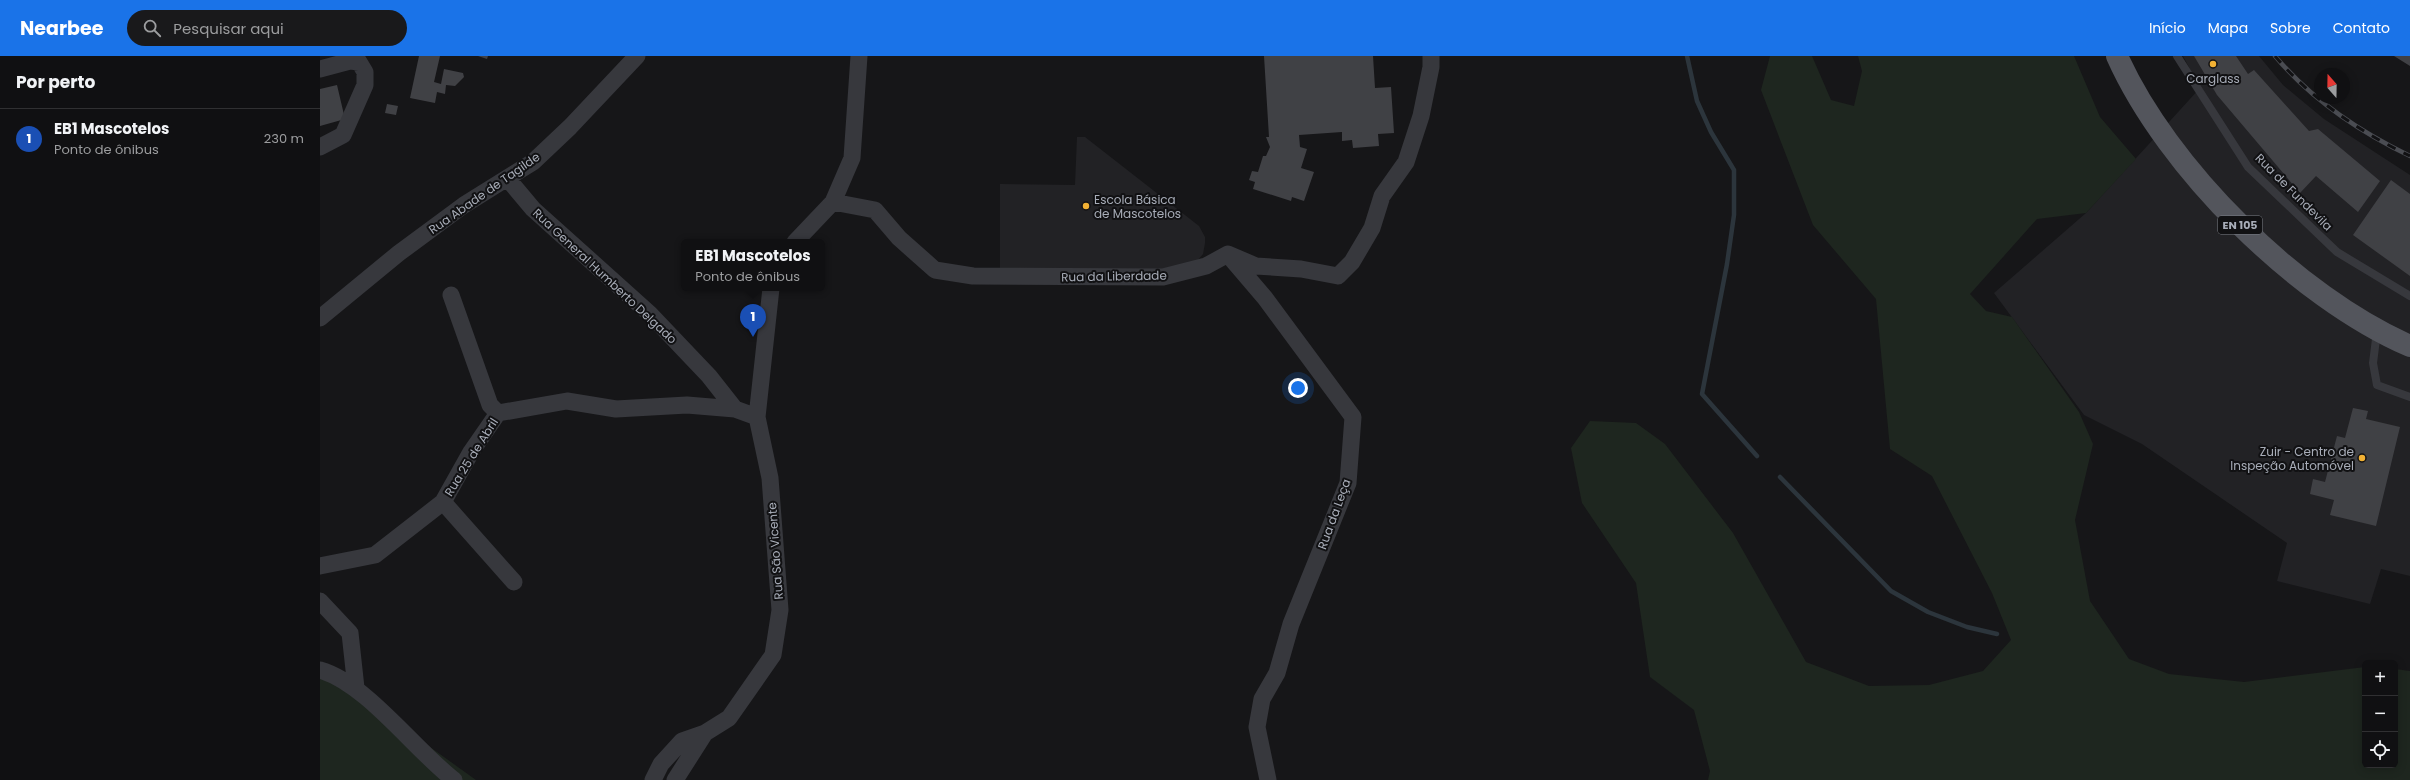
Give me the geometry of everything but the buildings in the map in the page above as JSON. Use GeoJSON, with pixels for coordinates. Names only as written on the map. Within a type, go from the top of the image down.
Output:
{"type":"FeatureCollection","features":[{"type":"Feature","properties":{"kind":"main road","name":"EN 105"},"geometry":{"type":"LineString","coordinates":[[2117,56],[2154,122],[2186,164],[2231,216],[2275,257],[2323,296],[2351,316],[2410,346]]}},
{"type":"Feature","properties":{"kind":"street","name":"Rua Abade de Tagilde"},"geometry":{"type":"LineString","coordinates":[[320,318],[399,253],[464,205],[533,162],[638,56]]}},
{"type":"Feature","properties":{"kind":"street"},"geometry":{"type":"LineString","coordinates":[[798,239],[833,202],[852,158],[859,56]]}},
{"type":"Feature","properties":{"kind":"street"},"geometry":{"type":"LineString","coordinates":[[1228,254],[1256,266],[1301,269],[1338,276],[1348,267],[1372,228],[1382,196],[1406,162],[1421,116],[1431,67],[1431,56]]}},
{"type":"Feature","properties":{"kind":"street"},"geometry":{"type":"LineString","coordinates":[[320,69],[360,59],[365,72],[365,85],[343,135],[320,147]]}},
{"type":"Feature","properties":{"kind":"street","name":"Rua General Humberto Delgado"},"geometry":{"type":"LineString","coordinates":[[507,178],[532,209],[650,314],[709,376],[735,409]]}},
{"type":"Feature","properties":{"kind":"street","name":"Rua da Liberdade"},"geometry":{"type":"LineString","coordinates":[[833,202],[875,210],[899,238],[935,270],[973,276],[1163,277],[1206,266],[1228,254]]}},
{"type":"Feature","properties":{"kind":"street","name":"Rua da Leça"},"geometry":{"type":"LineString","coordinates":[[1228,254],[1265,298],[1353,416],[1348,483],[1291,624],[1277,673],[1262,699],[1257,727],[1268,780]]}},
{"type":"Feature","properties":{"kind":"street","name":"Rua São Vicente"},"geometry":{"type":"LineString","coordinates":[[676,780],[704,733],[729,718],[773,655],[780,610],[770,478],[758,416],[770,291]]}},
{"type":"Feature","properties":{"kind":"street"},"geometry":{"type":"LineString","coordinates":[[452,295],[490,405],[498,413]]}},
{"type":"Feature","properties":{"kind":"street","name":"Rua 25 de Abril"},"geometry":{"type":"LineString","coordinates":[[320,566],[375,555],[443,502],[472,452],[498,413],[567,401],[616,409],[687,405],[735,409],[758,416]]}},
{"type":"Feature","properties":{"kind":"street"},"geometry":{"type":"LineString","coordinates":[[443,502],[514,582]]}},
{"type":"Feature","properties":{"kind":"street"},"geometry":{"type":"LineString","coordinates":[[320,601],[350,633],[356,688]]}},
{"type":"Feature","properties":{"kind":"street"},"geometry":{"type":"LineString","coordinates":[[320,670],[332,673],[356,688],[432,763],[454,780]]}},
{"type":"Feature","properties":{"kind":"street"},"geometry":{"type":"LineString","coordinates":[[653,780],[661,764],[682,741],[704,733]]}},
{"type":"Feature","properties":{"kind":"lane","name":"Rua de Fundevila"},"geometry":{"type":"LineString","coordinates":[[2177,56],[2248,167],[2337,252],[2410,296]]}},
{"type":"Feature","properties":{"kind":"lane"},"geometry":{"type":"LineString","coordinates":[[2377,330],[2373,363],[2377,385],[2410,397]]}},
{"type":"Feature","properties":{"kind":"shaded area"},"geometry":{"type":"Polygon","coordinates":[[[1770,56],[1812,56],[1831,100],[1854,106],[1862,71],[1858,56],[2074,56],[2100,117],[2136,159],[2086,213],[2037,219],[1970,294],[1986,311],[2012,317],[2079,412],[2093,444],[2075,520],[2090,601],[2129,659],[2169,674],[2244,682],[2362,667],[2362,768],[2398,768],[2398,669],[2410,671],[2410,780],[1708,780],[1710,771],[1694,710],[1650,677],[1636,583],[1582,503],[1571,448],[1590,421],[1636,423],[1665,444],[1733,533],[1806,662],[1869,686],[1929,685],[1983,671],[2011,640],[1992,593],[1932,476],[1890,449],[1876,299],[1813,225],[1761,90],[1770,56]]]}},
{"type":"Feature","properties":{"kind":"shaded area"},"geometry":{"type":"Polygon","coordinates":[[[2183,56],[2259,56],[2283,85],[2324,119],[2410,175],[2410,576],[2381,569],[2370,604],[2277,581],[2287,543],[2142,444],[2084,415],[1994,293],[2086,213],[2200,88],[2183,56]]]}},
{"type":"Feature","properties":{"kind":"shaded area","name":"Escola Básica de Mascotelos"},"geometry":{"type":"Polygon","coordinates":[[[1077,137],[1085,137],[1199,226],[1205,237],[1205,243],[1203,254],[1197,261],[1181,269],[1000,271],[1000,184],[1075,185],[1077,137]]]}},
{"type":"Feature","properties":{"kind":"shaded area"},"geometry":{"type":"Polygon","coordinates":[[[320,668],[476,780],[320,780],[320,668]]]}},
{"type":"Feature","properties":{"kind":"waterway"},"geometry":{"type":"LineString","coordinates":[[1687,56],[1697,101],[1711,132],[1734,170],[1734,215],[1727,264],[1702,394],[1757,456]]}},
{"type":"Feature","properties":{"kind":"waterway"},"geometry":{"type":"LineString","coordinates":[[1780,477],[1891,591],[1928,612],[1967,627],[1997,634]]}},
{"type":"Feature","properties":{"kind":"railway"},"geometry":{"type":"LineString","coordinates":[[2275,56],[2304,86],[2337,113],[2391,147],[2410,156]]}},
{"type":"Feature","properties":{"kind":"place","name":"Carglass"},"geometry":{"type":"Point","coordinates":[2213,64]}},
{"type":"Feature","properties":{"kind":"place","name":"Escola Básica de Mascotelos"},"geometry":{"type":"Point","coordinates":[1086,206]}},
{"type":"Feature","properties":{"kind":"place","name":"EB1 Mascotelos"},"geometry":{"type":"Point","coordinates":[753,337]}},
{"type":"Feature","properties":{"kind":"place","name":"Zuir - Centro de Inspeção Automóvel"},"geometry":{"type":"Point","coordinates":[2362,458]}}]}
